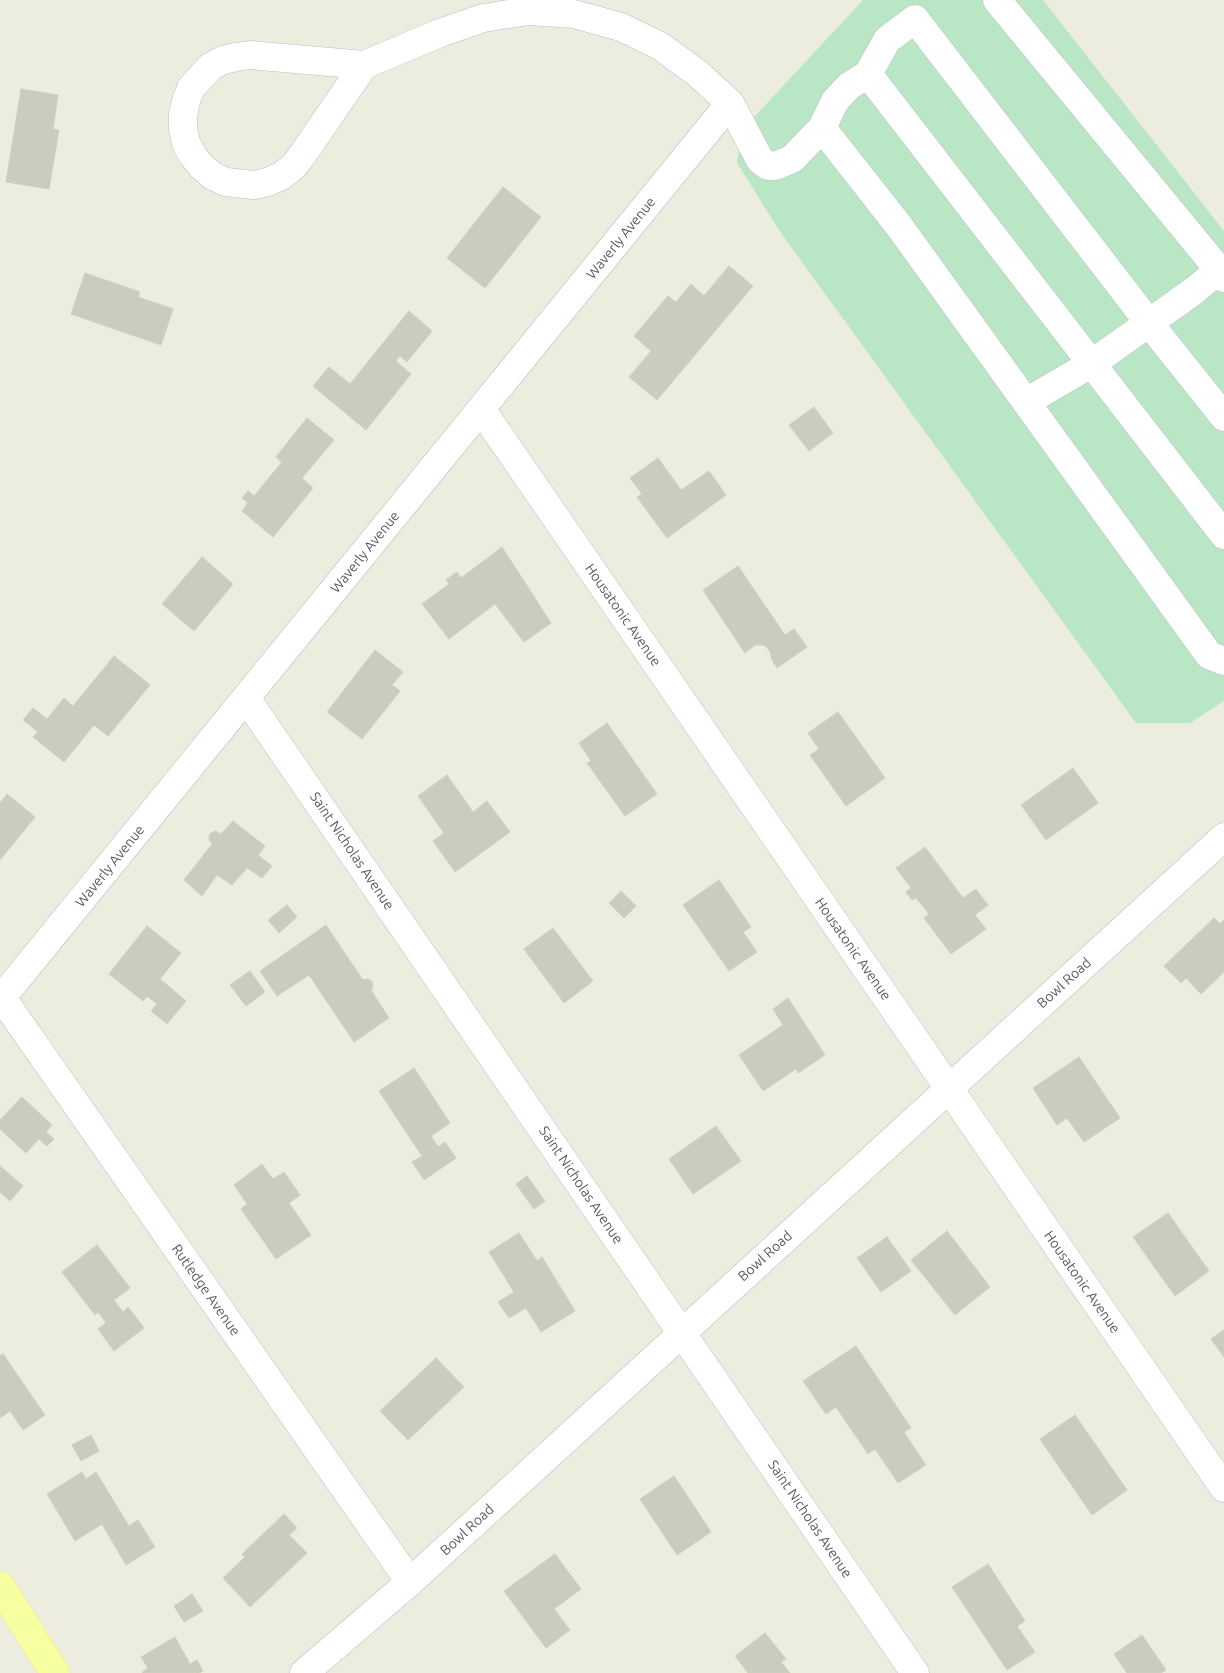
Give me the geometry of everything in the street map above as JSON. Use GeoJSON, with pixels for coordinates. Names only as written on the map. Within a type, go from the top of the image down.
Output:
{"type":"FeatureCollection","features":[{"type":"Feature","properties":{"kind":"main road"},"geometry":{"type":"LineString","coordinates":[[0,1586],[54,1673]]}},
{"type":"Feature","properties":{"kind":"street"},"geometry":{"type":"LineString","coordinates":[[997,0],[1222,274],[1195,290],[1091,364],[1026,402]]}},
{"type":"Feature","properties":{"kind":"street"},"geometry":{"type":"LineString","coordinates":[[364,65],[292,168],[268,182],[240,185],[226,182],[213,176],[193,156],[186,143],[183,115],[191,88],[210,67],[222,60],[250,56],[364,65],[440,33],[483,18],[529,11],[574,14],[621,27],[660,46],[697,73],[730,103],[760,160],[768,166],[775,166],[792,159],[822,128],[835,101],[849,86],[868,74],[887,40],[921,9],[1149,323],[1224,417]]}},
{"type":"Feature","properties":{"kind":"street"},"geometry":{"type":"LineString","coordinates":[[868,74],[1224,535]]}},
{"type":"Feature","properties":{"kind":"street","name":"Waverly Avenue"},"geometry":{"type":"LineString","coordinates":[[1,999],[730,103]]}},
{"type":"Feature","properties":{"kind":"street"},"geometry":{"type":"LineString","coordinates":[[822,128],[899,226],[1209,655],[1224,661]]}},
{"type":"Feature","properties":{"kind":"street","name":"Housatonic Avenue"},"geometry":{"type":"LineString","coordinates":[[481,409],[1224,1488]]}},
{"type":"Feature","properties":{"kind":"street","name":"Saint Nicholas Avenue"},"geometry":{"type":"LineString","coordinates":[[246,698],[915,1673]]}},
{"type":"Feature","properties":{"kind":"street","name":"Bowl Road"},"geometry":{"type":"LineString","coordinates":[[304,1673],[410,1582],[1224,837]]}},
{"type":"Feature","properties":{"kind":"street","name":"Rutledge Avenue"},"geometry":{"type":"LineString","coordinates":[[1,999],[410,1582]]}},
{"type":"Feature","properties":{"kind":"green space"},"geometry":{"type":"Polygon","coordinates":[[[863,0],[1043,0],[1224,231],[1224,701],[1190,723],[1136,723],[781,233],[737,163],[742,130],[863,0]]]}},
{"type":"Feature","properties":{"kind":"building"},"geometry":{"type":"Polygon","coordinates":[[[21,89],[58,95],[53,129],[59,130],[49,189],[6,182],[21,89]]]}},
{"type":"Feature","properties":{"kind":"building"},"geometry":{"type":"Polygon","coordinates":[[[503,187],[541,217],[485,288],[447,258],[503,187]]]}},
{"type":"Feature","properties":{"kind":"building"},"geometry":{"type":"Polygon","coordinates":[[[729,266],[753,286],[657,400],[629,377],[651,351],[634,336],[668,296],[676,302],[691,284],[704,296],[729,266]]]}},
{"type":"Feature","properties":{"kind":"building"},"geometry":{"type":"Polygon","coordinates":[[[85,273],[140,292],[138,297],[173,309],[161,345],[71,314],[85,273]]]}},
{"type":"Feature","properties":{"kind":"building"},"geometry":{"type":"Polygon","coordinates":[[[409,311],[432,331],[407,362],[400,356],[396,361],[411,374],[366,430],[313,386],[329,367],[350,384],[409,311]]]}},
{"type":"Feature","properties":{"kind":"building"},"geometry":{"type":"Polygon","coordinates":[[[814,407],[833,433],[809,451],[789,425],[814,407]]]}},
{"type":"Feature","properties":{"kind":"building"},"geometry":{"type":"Polygon","coordinates":[[[307,418],[334,440],[302,478],[313,488],[273,537],[242,511],[248,503],[242,498],[248,491],[254,496],[282,462],[276,457],[307,418]]]}},
{"type":"Feature","properties":{"kind":"building"},"geometry":{"type":"Polygon","coordinates":[[[658,458],[681,490],[709,471],[726,495],[667,538],[637,497],[642,494],[630,478],[658,458]]]}},
{"type":"Feature","properties":{"kind":"building"},"geometry":{"type":"Polygon","coordinates":[[[502,547],[551,623],[524,642],[495,604],[449,639],[422,604],[449,584],[446,580],[457,572],[461,578],[502,547]]]}},
{"type":"Feature","properties":{"kind":"building"},"geometry":{"type":"Polygon","coordinates":[[[202,557],[233,584],[194,631],[162,604],[202,557]]]}},
{"type":"Feature","properties":{"kind":"building"},"geometry":{"type":"Polygon","coordinates":[[[738,566],[785,635],[794,629],[807,647],[777,668],[772,660],[770,651],[764,645],[755,645],[745,653],[703,590],[738,566]]]}},
{"type":"Feature","properties":{"kind":"building"},"geometry":{"type":"Polygon","coordinates":[[[375,650],[403,672],[392,685],[400,691],[362,739],[327,712],[375,650]]]}},
{"type":"Feature","properties":{"kind":"building"},"geometry":{"type":"Polygon","coordinates":[[[114,656],[150,685],[108,736],[94,725],[64,762],[33,737],[38,732],[23,720],[33,708],[47,719],[64,698],[73,706],[114,656]]]}},
{"type":"Feature","properties":{"kind":"building"},"geometry":{"type":"Polygon","coordinates":[[[838,712],[885,778],[846,806],[810,755],[819,749],[808,733],[838,712]]]}},
{"type":"Feature","properties":{"kind":"building"},"geometry":{"type":"Polygon","coordinates":[[[607,723],[657,794],[625,816],[587,763],[591,761],[579,743],[607,723]]]}},
{"type":"Feature","properties":{"kind":"building"},"geometry":{"type":"Polygon","coordinates":[[[1073,768],[1098,803],[1046,840],[1021,805],[1073,768]]]}},
{"type":"Feature","properties":{"kind":"building"},"geometry":{"type":"Polygon","coordinates":[[[447,775],[473,812],[487,801],[510,832],[455,872],[433,841],[444,833],[418,796],[447,775]]]}},
{"type":"Feature","properties":{"kind":"building"},"geometry":{"type":"Polygon","coordinates":[[[7,794],[35,817],[0,860],[0,803],[7,794]]]}},
{"type":"Feature","properties":{"kind":"building"},"geometry":{"type":"Polygon","coordinates":[[[233,821],[265,846],[258,855],[272,866],[262,878],[247,868],[232,885],[217,875],[202,896],[184,880],[212,844],[209,839],[210,834],[215,831],[221,834],[233,821]]]}},
{"type":"Feature","properties":{"kind":"building"},"geometry":{"type":"Polygon","coordinates":[[[925,847],[963,898],[976,889],[988,905],[975,915],[986,929],[951,954],[924,918],[929,914],[916,898],[912,900],[906,892],[911,888],[896,868],[925,847]]]}},
{"type":"Feature","properties":{"kind":"building"},"geometry":{"type":"Polygon","coordinates":[[[719,880],[751,927],[743,932],[757,952],[729,971],[683,905],[719,880]]]}},
{"type":"Feature","properties":{"kind":"building"},"geometry":{"type":"Polygon","coordinates":[[[621,891],[636,906],[624,918],[609,903],[621,891]]]}},
{"type":"Feature","properties":{"kind":"building"},"geometry":{"type":"Polygon","coordinates":[[[287,905],[297,917],[279,933],[268,920],[287,905]]]}},
{"type":"Feature","properties":{"kind":"building"},"geometry":{"type":"Polygon","coordinates":[[[1214,918],[1220,924],[1224,920],[1224,972],[1201,994],[1186,978],[1181,983],[1164,966],[1214,918]]]}},
{"type":"Feature","properties":{"kind":"building"},"geometry":{"type":"Polygon","coordinates":[[[326,925],[363,980],[368,979],[372,981],[373,986],[371,990],[389,1018],[354,1042],[309,975],[277,996],[260,971],[326,925]]]}},
{"type":"Feature","properties":{"kind":"building"},"geometry":{"type":"Polygon","coordinates":[[[147,926],[181,953],[160,979],[186,1001],[167,1024],[151,1011],[157,1004],[147,996],[143,1001],[109,974],[147,926]]]}},
{"type":"Feature","properties":{"kind":"building"},"geometry":{"type":"Polygon","coordinates":[[[553,928],[593,981],[564,1003],[524,949],[553,928]]]}},
{"type":"Feature","properties":{"kind":"building"},"geometry":{"type":"Polygon","coordinates":[[[250,971],[265,992],[246,1006],[230,985],[250,971]]]}},
{"type":"Feature","properties":{"kind":"building"},"geometry":{"type":"Polygon","coordinates":[[[788,998],[825,1055],[798,1073],[796,1069],[763,1091],[739,1055],[783,1025],[773,1009],[788,998]]]}},
{"type":"Feature","properties":{"kind":"building"},"geometry":{"type":"Polygon","coordinates":[[[1079,1057],[1120,1118],[1084,1142],[1067,1118],[1057,1125],[1033,1088],[1079,1057]]]}},
{"type":"Feature","properties":{"kind":"building"},"geometry":{"type":"Polygon","coordinates":[[[414,1068],[450,1123],[431,1136],[438,1147],[445,1142],[456,1158],[424,1180],[412,1162],[422,1156],[379,1091],[414,1068]]]}},
{"type":"Feature","properties":{"kind":"building"},"geometry":{"type":"Polygon","coordinates":[[[22,1097],[52,1125],[46,1132],[54,1139],[47,1146],[39,1139],[26,1153],[0,1129],[0,1120],[22,1097]]]}},
{"type":"Feature","properties":{"kind":"building"},"geometry":{"type":"Polygon","coordinates":[[[716,1126],[741,1161],[693,1194],[669,1159],[716,1126]]]}},
{"type":"Feature","properties":{"kind":"building"},"geometry":{"type":"Polygon","coordinates":[[[262,1164],[273,1179],[284,1172],[300,1195],[289,1203],[311,1235],[276,1259],[241,1209],[247,1204],[234,1185],[262,1164]]]}},
{"type":"Feature","properties":{"kind":"building"},"geometry":{"type":"Polygon","coordinates":[[[0,1166],[23,1186],[10,1201],[0,1192],[0,1166]]]}},
{"type":"Feature","properties":{"kind":"building"},"geometry":{"type":"Polygon","coordinates":[[[527,1176],[545,1201],[534,1209],[516,1184],[527,1176]]]}},
{"type":"Feature","properties":{"kind":"building"},"geometry":{"type":"Polygon","coordinates":[[[1168,1213],[1209,1271],[1175,1296],[1133,1237],[1168,1213]]]}},
{"type":"Feature","properties":{"kind":"building"},"geometry":{"type":"Polygon","coordinates":[[[947,1231],[990,1287],[955,1315],[911,1260],[947,1231]]]}},
{"type":"Feature","properties":{"kind":"building"},"geometry":{"type":"Polygon","coordinates":[[[519,1233],[537,1261],[542,1257],[575,1311],[541,1332],[526,1308],[509,1318],[498,1302],[514,1292],[489,1252],[519,1233]]]}},
{"type":"Feature","properties":{"kind":"building"},"geometry":{"type":"Polygon","coordinates":[[[887,1237],[911,1271],[881,1292],[857,1258],[887,1237]]]}},
{"type":"Feature","properties":{"kind":"building"},"geometry":{"type":"Polygon","coordinates":[[[97,1245],[130,1288],[114,1300],[123,1312],[128,1307],[144,1328],[114,1351],[98,1329],[106,1323],[98,1312],[95,1315],[62,1272],[97,1245]]]}},
{"type":"Feature","properties":{"kind":"building"},"geometry":{"type":"Polygon","coordinates":[[[1224,1330],[1224,1357],[1211,1339],[1224,1330]]]}},
{"type":"Feature","properties":{"kind":"building"},"geometry":{"type":"Polygon","coordinates":[[[856,1346],[911,1428],[904,1432],[926,1465],[898,1483],[875,1449],[868,1454],[836,1407],[826,1414],[803,1381],[856,1346]]]}},
{"type":"Feature","properties":{"kind":"building"},"geometry":{"type":"Polygon","coordinates":[[[3,1354],[45,1415],[23,1430],[10,1411],[0,1418],[0,1356],[3,1354]]]}},
{"type":"Feature","properties":{"kind":"building"},"geometry":{"type":"Polygon","coordinates":[[[436,1358],[464,1387],[408,1440],[380,1411],[436,1358]]]}},
{"type":"Feature","properties":{"kind":"building"},"geometry":{"type":"Polygon","coordinates":[[[1075,1415],[1127,1490],[1092,1515],[1040,1439],[1075,1415]]]}},
{"type":"Feature","properties":{"kind":"building"},"geometry":{"type":"Polygon","coordinates":[[[91,1435],[99,1451],[81,1461],[72,1445],[91,1435]]]}},
{"type":"Feature","properties":{"kind":"building"},"geometry":{"type":"Polygon","coordinates":[[[82,1472],[86,1479],[96,1472],[129,1526],[138,1520],[155,1547],[126,1565],[102,1524],[75,1541],[47,1494],[82,1472]]]}},
{"type":"Feature","properties":{"kind":"building"},"geometry":{"type":"Polygon","coordinates":[[[674,1476],[711,1532],[677,1555],[640,1499],[674,1476]]]}},
{"type":"Feature","properties":{"kind":"building"},"geometry":{"type":"Polygon","coordinates":[[[284,1514],[297,1528],[289,1535],[307,1553],[250,1607],[223,1578],[245,1557],[242,1554],[284,1514]]]}},
{"type":"Feature","properties":{"kind":"building"},"geometry":{"type":"Polygon","coordinates":[[[555,1554],[581,1589],[554,1609],[570,1630],[546,1648],[504,1591],[555,1554]]]}},
{"type":"Feature","properties":{"kind":"building"},"geometry":{"type":"Polygon","coordinates":[[[988,1564],[1025,1621],[1017,1626],[1035,1652],[1007,1670],[952,1587],[988,1564]]]}},
{"type":"Feature","properties":{"kind":"building"},"geometry":{"type":"Polygon","coordinates":[[[192,1594],[203,1611],[184,1622],[174,1606],[192,1594]]]}},
{"type":"Feature","properties":{"kind":"building"},"geometry":{"type":"Polygon","coordinates":[[[765,1633],[786,1659],[781,1662],[790,1673],[748,1673],[735,1656],[765,1633]]]}},
{"type":"Feature","properties":{"kind":"building"},"geometry":{"type":"Polygon","coordinates":[[[1142,1635],[1166,1670],[1161,1673],[1127,1673],[1114,1654],[1142,1635]]]}},
{"type":"Feature","properties":{"kind":"building"},"geometry":{"type":"Polygon","coordinates":[[[175,1637],[190,1664],[197,1660],[203,1671],[199,1673],[143,1673],[148,1668],[141,1657],[175,1637]]]}}]}
